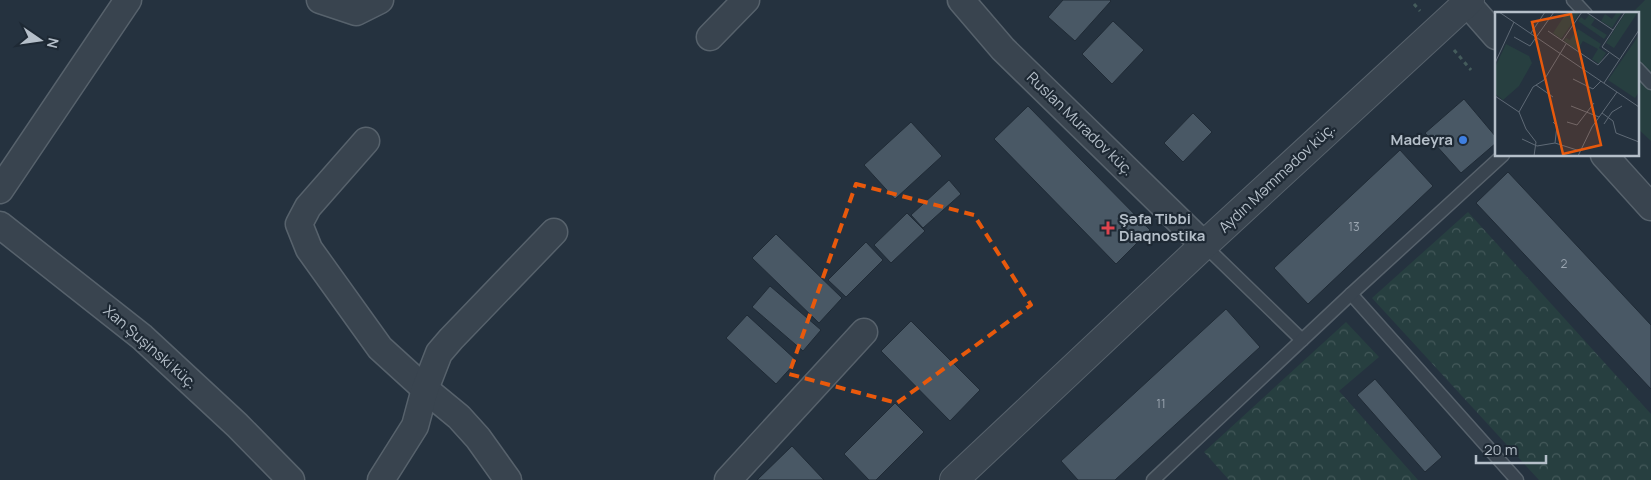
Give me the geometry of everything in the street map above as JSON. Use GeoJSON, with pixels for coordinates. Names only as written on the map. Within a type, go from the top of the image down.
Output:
{"type":"FeatureCollection","features":[{"type":"Feature","properties":{"kind":"street"},"geometry":{"type":"LineString","coordinates":[[0,190],[128,0]]}},
{"type":"Feature","properties":{"kind":"street"},"geometry":{"type":"LineString","coordinates":[[320,0],[356,12],[380,0]]}},
{"type":"Feature","properties":{"kind":"street"},"geometry":{"type":"LineString","coordinates":[[710,38],[746,0]]}},
{"type":"Feature","properties":{"kind":"street","name":"Ruslan Muradov küç."},"geometry":{"type":"LineString","coordinates":[[961,0],[1003,49],[1204,244]]}},
{"type":"Feature","properties":{"kind":"street"},"geometry":{"type":"LineString","coordinates":[[1467,1],[1495,35]]}},
{"type":"Feature","properties":{"kind":"street","name":"Aydın Məmmədov küç."},"geometry":{"type":"LineString","coordinates":[[954,480],[1204,244],[1467,1]]}},
{"type":"Feature","properties":{"kind":"street"},"geometry":{"type":"LineString","coordinates":[[366,142],[308,207],[299,224],[309,249],[380,348],[459,418],[478,438],[508,480]]}},
{"type":"Feature","properties":{"kind":"street"},"geometry":{"type":"LineString","coordinates":[[1605,156],[1651,208]]}},
{"type":"Feature","properties":{"kind":"street","name":"Xan Şuşinski küç."},"geometry":{"type":"LineString","coordinates":[[0,225],[142,337],[237,424],[291,480]]}},
{"type":"Feature","properties":{"kind":"street"},"geometry":{"type":"LineString","coordinates":[[381,480],[415,426],[425,389],[439,353],[554,232]]}},
{"type":"Feature","properties":{"kind":"street"},"geometry":{"type":"LineString","coordinates":[[728,480],[864,332]]}},
{"type":"Feature","properties":{"kind":"lane"},"geometry":{"type":"LineString","coordinates":[[1573,0],[1584,12]]}},
{"type":"Feature","properties":{"kind":"lane"},"geometry":{"type":"LineString","coordinates":[[1638,69],[1651,83]]}},
{"type":"Feature","properties":{"kind":"lane"},"geometry":{"type":"LineString","coordinates":[[1153,480],[1351,294],[1502,156]]}},
{"type":"Feature","properties":{"kind":"lane"},"geometry":{"type":"LineString","coordinates":[[1204,244],[1302,340]]}},
{"type":"Feature","properties":{"kind":"lane"},"geometry":{"type":"LineString","coordinates":[[1351,294],[1517,480]]}},
{"type":"Feature","properties":{"kind":"highlighted area"},"geometry":{"type":"Polygon","coordinates":[[[856,184],[974,215],[1031,305],[897,403],[789,374],[856,184]]]}},
{"type":"Feature","properties":{"kind":"green space"},"geometry":{"type":"Polygon","coordinates":[[[1645,0],[1651,0],[1651,141],[1638,129],[1638,12],[1633,12],[1645,0]]]}},
{"type":"Feature","properties":{"kind":"green space"},"geometry":{"type":"Polygon","coordinates":[[[1468,212],[1651,414],[1651,480],[1539,480],[1372,298],[1468,212]]]}},
{"type":"Feature","properties":{"kind":"green space"},"geometry":{"type":"Polygon","coordinates":[[[1346,322],[1379,357],[1339,391],[1418,480],[1229,480],[1204,452],[1346,322]]]}},
{"type":"Feature","properties":{"kind":"building"},"geometry":{"type":"Polygon","coordinates":[[[1063,0],[1111,1],[1075,41],[1048,17],[1063,0]]]}},
{"type":"Feature","properties":{"kind":"building"},"geometry":{"type":"Polygon","coordinates":[[[1113,21],[1144,50],[1112,84],[1082,54],[1113,21]]]}},
{"type":"Feature","properties":{"kind":"building"},"geometry":{"type":"Polygon","coordinates":[[[1464,99],[1495,136],[1495,144],[1461,173],[1425,133],[1464,99]]]}},
{"type":"Feature","properties":{"kind":"building"},"geometry":{"type":"Polygon","coordinates":[[[1028,106],[1150,230],[1116,264],[994,139],[1028,106]]]}},
{"type":"Feature","properties":{"kind":"building"},"geometry":{"type":"Polygon","coordinates":[[[1193,113],[1212,132],[1183,162],[1164,143],[1193,113]]]}},
{"type":"Feature","properties":{"kind":"building"},"geometry":{"type":"Polygon","coordinates":[[[911,122],[942,156],[895,199],[864,165],[911,122]]]}},
{"type":"Feature","properties":{"kind":"building"},"geometry":{"type":"Polygon","coordinates":[[[1400,150],[1433,186],[1308,304],[1274,268],[1400,150]]]}},
{"type":"Feature","properties":{"kind":"building"},"geometry":{"type":"Polygon","coordinates":[[[1508,172],[1651,325],[1651,389],[1476,203],[1508,172]]]}},
{"type":"Feature","properties":{"kind":"building"},"geometry":{"type":"Polygon","coordinates":[[[949,180],[961,194],[923,228],[911,215],[949,180]]]}},
{"type":"Feature","properties":{"kind":"building"},"geometry":{"type":"Polygon","coordinates":[[[907,213],[925,231],[891,263],[874,245],[907,213]]]}},
{"type":"Feature","properties":{"kind":"building"},"geometry":{"type":"Polygon","coordinates":[[[776,234],[842,298],[819,323],[752,258],[776,234]]]}},
{"type":"Feature","properties":{"kind":"building"},"geometry":{"type":"Polygon","coordinates":[[[866,242],[883,260],[846,297],[828,280],[866,242]]]}},
{"type":"Feature","properties":{"kind":"building"},"geometry":{"type":"Polygon","coordinates":[[[770,286],[821,330],[803,351],[752,307],[770,286]]]}},
{"type":"Feature","properties":{"kind":"building"},"geometry":{"type":"Polygon","coordinates":[[[1226,309],[1260,347],[1115,480],[1078,480],[1061,461],[1226,309]]]}},
{"type":"Feature","properties":{"kind":"building"},"geometry":{"type":"Polygon","coordinates":[[[747,315],[797,361],[776,384],[726,338],[747,315]]]}},
{"type":"Feature","properties":{"kind":"building"},"geometry":{"type":"Polygon","coordinates":[[[911,321],[980,390],[950,421],[881,351],[911,321]]]}},
{"type":"Feature","properties":{"kind":"building"},"geometry":{"type":"Polygon","coordinates":[[[1375,379],[1442,457],[1425,472],[1357,395],[1375,379]]]}},
{"type":"Feature","properties":{"kind":"building"},"geometry":{"type":"Polygon","coordinates":[[[895,403],[924,432],[876,480],[869,480],[844,454],[895,403]]]}},
{"type":"Feature","properties":{"kind":"building"},"geometry":{"type":"Polygon","coordinates":[[[792,446],[824,480],[757,480],[792,446]]]}},
{"type":"Feature","properties":{"kind":"place","name":"Madeyra"},"geometry":{"type":"Point","coordinates":[1463,140]}},
{"type":"Feature","properties":{"kind":"place","name":"Şəfa Tibbi Diaqnostika"},"geometry":{"type":"Point","coordinates":[1108,228]}}]}
